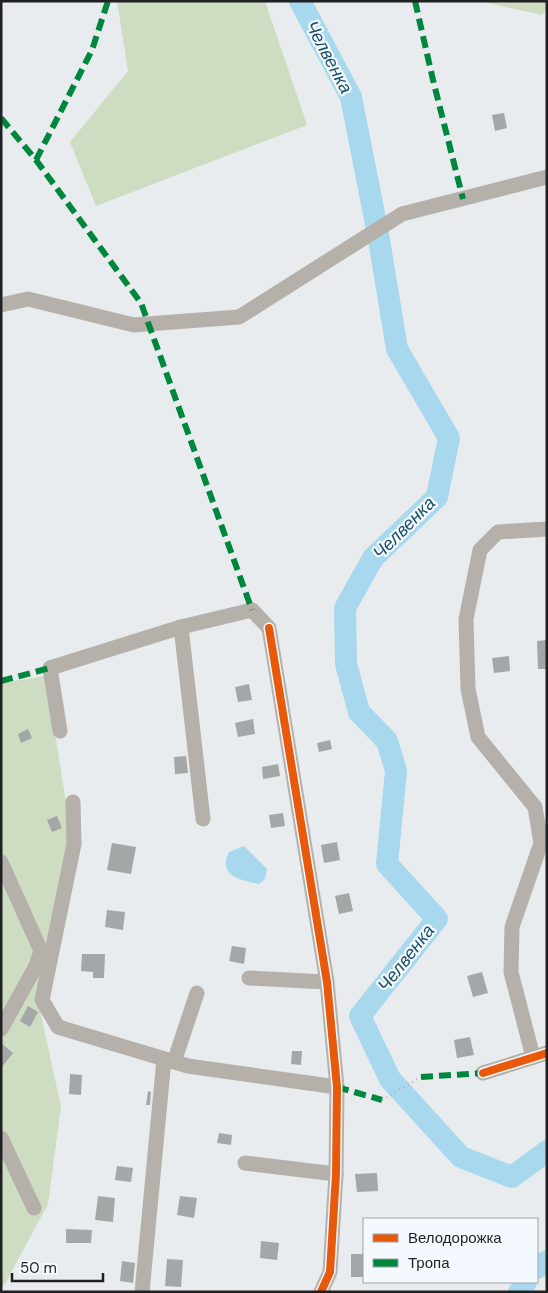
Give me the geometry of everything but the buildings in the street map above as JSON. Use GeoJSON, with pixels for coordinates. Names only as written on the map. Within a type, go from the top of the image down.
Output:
{"type":"FeatureCollection","features":[{"type":"Feature","properties":{"kind":"street"},"geometry":{"type":"LineString","coordinates":[[1,305],[28,299],[134,325],[239,316],[402,214],[547,177]]}},
{"type":"Feature","properties":{"kind":"street"},"geometry":{"type":"LineString","coordinates":[[483,1073],[540,1055],[511,972],[512,926],[541,843],[535,807],[478,737],[468,689],[466,619],[480,550],[498,532],[547,529]]}},
{"type":"Feature","properties":{"kind":"street"},"geometry":{"type":"LineString","coordinates":[[60,731],[50,668],[181,627],[252,610],[269,628],[327,982],[337,1087],[336,1174],[330,1272],[321,1292]]}},
{"type":"Feature","properties":{"kind":"street"},"geometry":{"type":"LineString","coordinates":[[181,627],[204,819]]}},
{"type":"Feature","properties":{"kind":"street"},"geometry":{"type":"LineString","coordinates":[[73,802],[74,844],[42,1000],[58,1027],[169,1061],[337,1087]]}},
{"type":"Feature","properties":{"kind":"street"},"geometry":{"type":"LineString","coordinates":[[1,862],[41,951],[36,966],[1,1029]]}},
{"type":"Feature","properties":{"kind":"street"},"geometry":{"type":"LineString","coordinates":[[249,978],[327,982]]}},
{"type":"Feature","properties":{"kind":"street"},"geometry":{"type":"LineString","coordinates":[[142,1292],[169,1061],[197,993]]}},
{"type":"Feature","properties":{"kind":"street"},"geometry":{"type":"LineString","coordinates":[[1,1138],[34,1208]]}},
{"type":"Feature","properties":{"kind":"street"},"geometry":{"type":"LineString","coordinates":[[244,1163],[336,1174]]}},
{"type":"Feature","properties":{"kind":"path"},"geometry":{"type":"LineString","coordinates":[[382,1100],[421,1077]]}},
{"type":"Feature","properties":{"kind":"green space"},"geometry":{"type":"Polygon","coordinates":[[[117,1],[265,1],[307,125],[96,206],[70,142],[128,71],[117,1]]]}},
{"type":"Feature","properties":{"kind":"green space"},"geometry":{"type":"Polygon","coordinates":[[[488,1],[547,1],[547,8],[542,15],[488,3],[488,1]]]}},
{"type":"Feature","properties":{"kind":"green space"},"geometry":{"type":"Polygon","coordinates":[[[46,676],[71,834],[39,1005],[61,1107],[48,1204],[5,1284],[1,1285],[1,683],[46,676]]]}},
{"type":"Feature","properties":{"kind":"water"},"geometry":{"type":"Polygon","coordinates":[[[244,846],[267,869],[265,879],[259,884],[233,876],[226,867],[229,852],[244,846]]]}},
{"type":"Feature","properties":{"kind":"waterway","name":"Челвенка"},"geometry":{"type":"LineString","coordinates":[[300,1],[351,97],[378,234],[397,349],[449,438],[437,497],[373,558],[345,608],[346,664],[359,712],[387,741],[396,771],[387,864],[437,919],[360,1016],[390,1079],[461,1157],[512,1177],[547,1151]]}},
{"type":"Feature","properties":{"kind":"waterway","name":"Челвенка"},"geometry":{"type":"LineString","coordinates":[[538,1267],[547,1261]]}},
{"type":"Feature","properties":{"kind":"waterway","name":"Челвенка"},"geometry":{"type":"LineString","coordinates":[[519,1292],[525,1283]]}},
{"type":"Feature","properties":{"kind":"marked path"},"geometry":{"type":"LineString","coordinates":[[36,160],[92,50],[108,1]]}},
{"type":"Feature","properties":{"kind":"marked path"},"geometry":{"type":"LineString","coordinates":[[415,1],[463,199]]}},
{"type":"Feature","properties":{"kind":"marked path"},"geometry":{"type":"LineString","coordinates":[[1,118],[36,160],[141,303],[252,610]]}},
{"type":"Feature","properties":{"kind":"marked path"},"geometry":{"type":"LineString","coordinates":[[1,681],[50,668]]}},
{"type":"Feature","properties":{"kind":"marked path"},"geometry":{"type":"LineString","coordinates":[[421,1077],[483,1073]]}},
{"type":"Feature","properties":{"kind":"marked path"},"geometry":{"type":"LineString","coordinates":[[337,1087],[382,1100]]}},
{"type":"Feature","properties":{"kind":"cycle path"},"geometry":{"type":"LineString","coordinates":[[269,628],[327,982],[337,1087],[336,1174],[330,1272],[321,1292]]}},
{"type":"Feature","properties":{"kind":"cycle path"},"geometry":{"type":"LineString","coordinates":[[483,1073],[547,1053]]}}]}
